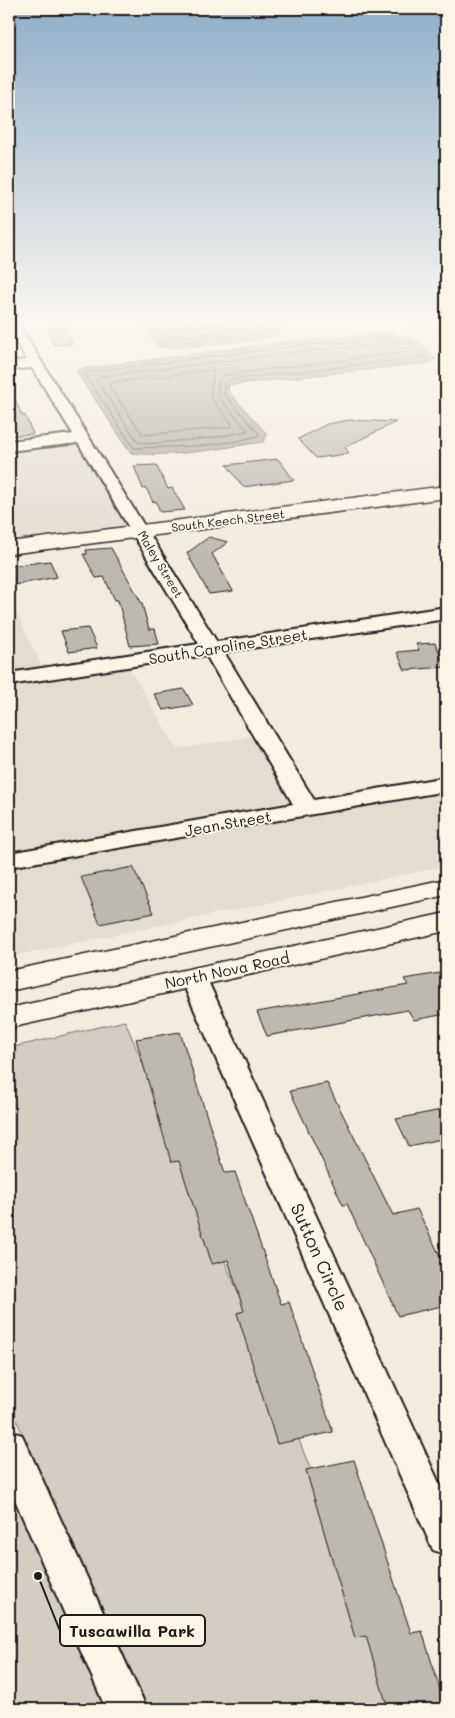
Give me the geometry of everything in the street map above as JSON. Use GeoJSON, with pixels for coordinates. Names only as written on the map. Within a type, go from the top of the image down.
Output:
{"type":"FeatureCollection","features":[{"type":"Feature","properties":{"kind":"main road","name":"South Keech Street"},"geometry":{"type":"LineString","coordinates":[[9,548],[446,492]]}},
{"type":"Feature","properties":{"kind":"main road"},"geometry":{"type":"LineString","coordinates":[[9,981],[446,887]]}},
{"type":"Feature","properties":{"kind":"main road","name":"North Nova Road"},"geometry":{"type":"LineString","coordinates":[[9,1018],[446,922]]}},
{"type":"Feature","properties":{"kind":"street","name":"Maley Street"},"geometry":{"type":"LineString","coordinates":[[58,400],[141,531],[308,809]]}},
{"type":"Feature","properties":{"kind":"street"},"geometry":{"type":"LineString","coordinates":[[9,446],[83,438]]}},
{"type":"Feature","properties":{"kind":"street","name":"South Caroline Street"},"geometry":{"type":"LineString","coordinates":[[9,679],[446,613]]}},
{"type":"Feature","properties":{"kind":"street","name":"Jean Street"},"geometry":{"type":"LineString","coordinates":[[9,860],[446,784]]}},
{"type":"Feature","properties":{"kind":"street","name":"Sutton Circle"},"geometry":{"type":"LineString","coordinates":[[193,977],[446,1538]]}},
{"type":"Feature","properties":{"kind":"street"},"geometry":{"type":"LineString","coordinates":[[9,1446],[127,1709]]}},
{"type":"Feature","properties":{"kind":"shaded area"},"geometry":{"type":"Polygon","coordinates":[[[77,441],[130,527],[9,545],[9,449],[77,441]]]}},
{"type":"Feature","properties":{"kind":"shaded area"},"geometry":{"type":"Polygon","coordinates":[[[9,596],[43,669],[56,668],[9,675],[9,596]]]}},
{"type":"Feature","properties":{"kind":"shaded area"},"geometry":{"type":"Polygon","coordinates":[[[128,666],[177,749],[254,736],[294,805],[9,853],[9,684],[128,666]]]}},
{"type":"Feature","properties":{"kind":"shaded area"},"geometry":{"type":"Polygon","coordinates":[[[446,790],[446,866],[9,957],[9,866],[446,790]]]}},
{"type":"Feature","properties":{"kind":"shaded area"},"geometry":{"type":"Polygon","coordinates":[[[125,1021],[297,1435],[404,1709],[149,1709],[9,1404],[9,1048],[125,1021]]]}},
{"type":"Feature","properties":{"kind":"shaded area"},"geometry":{"type":"Polygon","coordinates":[[[9,1446],[125,1706],[127,1709],[9,1709],[9,1446]]]}},
{"type":"Feature","properties":{"kind":"water"},"geometry":{"type":"Polygon","coordinates":[[[95,400],[236,400],[267,434],[263,442],[197,452],[131,453],[95,400]]]}},
{"type":"Feature","properties":{"kind":"building"},"geometry":{"type":"Polygon","coordinates":[[[9,400],[16,400],[22,416],[25,415],[33,434],[9,436],[9,400]]]}},
{"type":"Feature","properties":{"kind":"building"},"geometry":{"type":"Polygon","coordinates":[[[349,420],[396,422],[345,447],[349,453],[333,456],[316,458],[298,439],[327,424],[349,420]]]}},
{"type":"Feature","properties":{"kind":"building"},"geometry":{"type":"Polygon","coordinates":[[[278,459],[294,480],[243,487],[227,465],[278,459]]]}},
{"type":"Feature","properties":{"kind":"building"},"geometry":{"type":"Polygon","coordinates":[[[156,465],[168,489],[172,488],[185,510],[160,512],[156,501],[153,502],[146,488],[143,489],[134,466],[156,465]]]}},
{"type":"Feature","properties":{"kind":"building"},"geometry":{"type":"Polygon","coordinates":[[[209,537],[228,542],[212,554],[233,591],[209,594],[187,553],[209,537]]]}},
{"type":"Feature","properties":{"kind":"building"},"geometry":{"type":"Polygon","coordinates":[[[111,548],[142,604],[149,629],[155,629],[159,644],[130,646],[118,600],[115,600],[104,577],[96,578],[83,554],[87,554],[86,550],[111,548]]]}},
{"type":"Feature","properties":{"kind":"building"},"geometry":{"type":"Polygon","coordinates":[[[50,561],[57,577],[9,586],[9,566],[50,561]]]}},
{"type":"Feature","properties":{"kind":"building"},"geometry":{"type":"Polygon","coordinates":[[[88,628],[97,648],[69,652],[61,631],[88,628]]]}},
{"type":"Feature","properties":{"kind":"building"},"geometry":{"type":"Polygon","coordinates":[[[435,643],[446,667],[405,670],[397,652],[419,650],[416,644],[435,643]]]}},
{"type":"Feature","properties":{"kind":"building"},"geometry":{"type":"Polygon","coordinates":[[[184,689],[193,705],[163,710],[154,694],[184,689]]]}},
{"type":"Feature","properties":{"kind":"building"},"geometry":{"type":"Polygon","coordinates":[[[133,867],[154,913],[100,924],[81,877],[133,867]]]}},
{"type":"Feature","properties":{"kind":"building"},"geometry":{"type":"Polygon","coordinates":[[[446,972],[446,1014],[414,1020],[408,1010],[267,1036],[257,1012],[408,985],[404,979],[446,972]]]}},
{"type":"Feature","properties":{"kind":"building"},"geometry":{"type":"Polygon","coordinates":[[[180,1032],[225,1173],[235,1172],[281,1304],[289,1302],[333,1432],[277,1444],[237,1313],[244,1311],[228,1260],[212,1264],[179,1161],[171,1162],[136,1039],[180,1032]]]}},
{"type":"Feature","properties":{"kind":"building"},"geometry":{"type":"Polygon","coordinates":[[[327,1083],[393,1215],[417,1209],[446,1268],[446,1305],[398,1316],[347,1204],[343,1205],[290,1091],[327,1083]]]}},
{"type":"Feature","properties":{"kind":"building"},"geometry":{"type":"Polygon","coordinates":[[[446,1109],[446,1138],[409,1146],[396,1119],[446,1109]]]}},
{"type":"Feature","properties":{"kind":"building"},"geometry":{"type":"Polygon","coordinates":[[[354,1460],[411,1633],[422,1631],[446,1709],[388,1709],[366,1636],[355,1638],[306,1470],[354,1460]]]}},
{"type":"Feature","properties":{"kind":"place","name":"Tuscawilla Park"},"geometry":{"type":"Point","coordinates":[38,1576]}}]}
